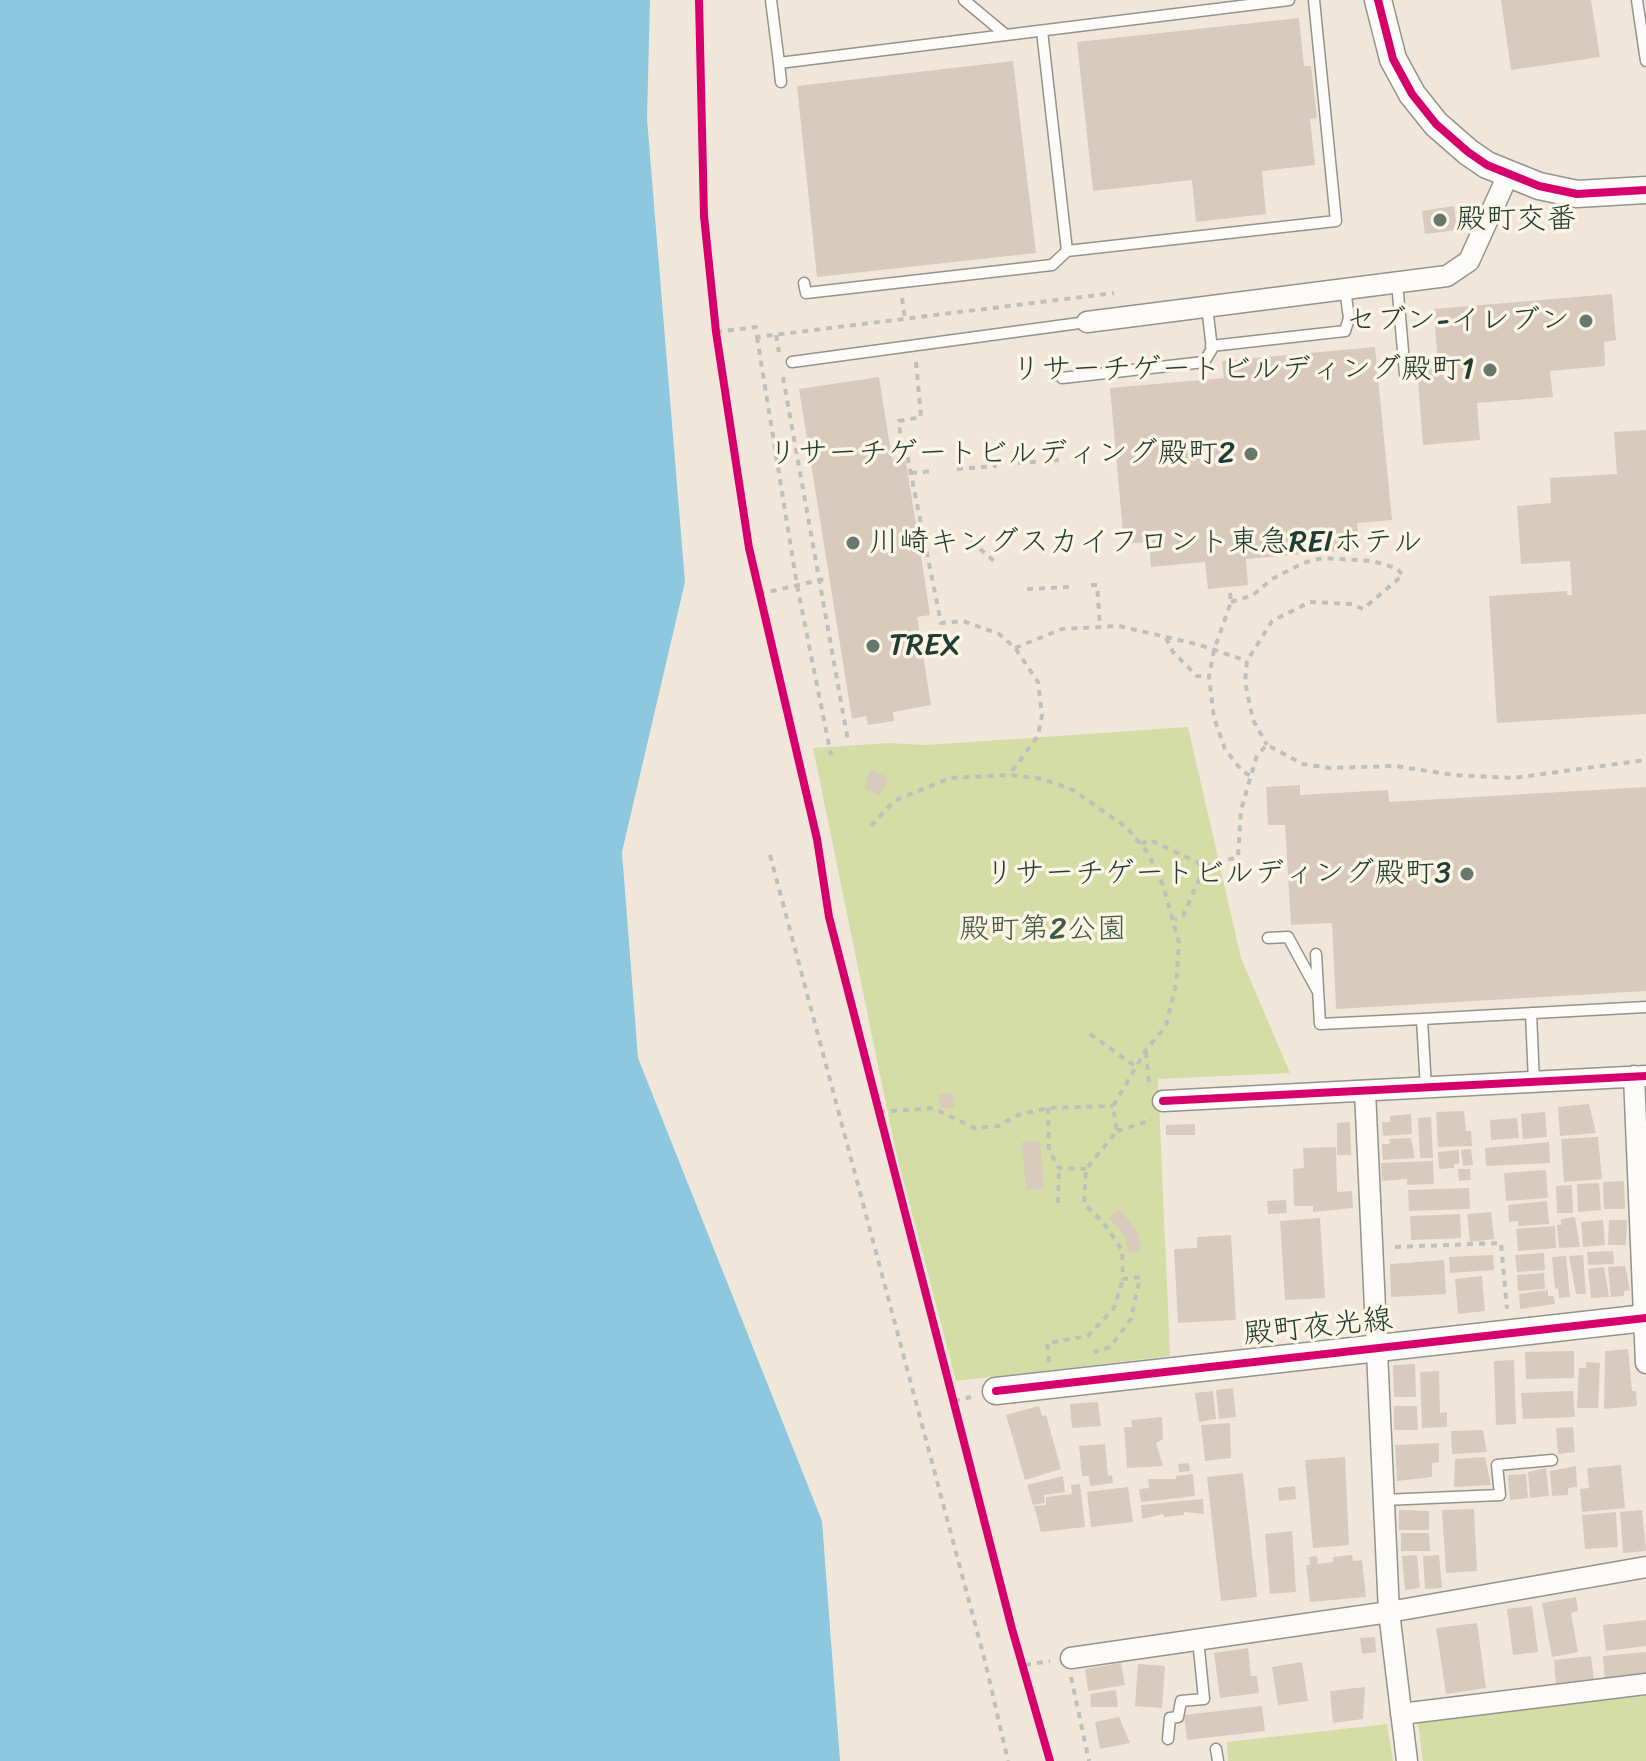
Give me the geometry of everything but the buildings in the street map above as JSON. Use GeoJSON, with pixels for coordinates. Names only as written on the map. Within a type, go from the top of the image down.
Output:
{"type":"FeatureCollection","features":[{"type":"Feature","properties":{"kind":"street"},"geometry":{"type":"LineString","coordinates":[[1378,0],[1393,59],[1423,110],[1468,152],[1508,175],[1539,186],[1577,194],[1645,193]]}},
{"type":"Feature","properties":{"kind":"street"},"geometry":{"type":"LineString","coordinates":[[1087,322],[1447,276],[1462,269],[1489,225],[1508,175]]}},
{"type":"Feature","properties":{"kind":"street"},"geometry":{"type":"LineString","coordinates":[[1163,1101],[1640,1076],[1646,1363]]}},
{"type":"Feature","properties":{"kind":"street"},"geometry":{"type":"LineString","coordinates":[[1365,1091],[1389,1612],[1407,1761]]}},
{"type":"Feature","properties":{"kind":"street","name":"殿町夜光線"},"geometry":{"type":"LineString","coordinates":[[996,1391],[1644,1318]]}},
{"type":"Feature","properties":{"kind":"street"},"geometry":{"type":"LineString","coordinates":[[1071,1658],[1389,1612],[1646,1567]]}},
{"type":"Feature","properties":{"kind":"street"},"geometry":{"type":"LineString","coordinates":[[1401,1714],[1646,1684]]}},
{"type":"Feature","properties":{"kind":"lane"},"geometry":{"type":"LineString","coordinates":[[771,0],[781,82]]}},
{"type":"Feature","properties":{"kind":"lane"},"geometry":{"type":"LineString","coordinates":[[964,0],[1006,35]]}},
{"type":"Feature","properties":{"kind":"lane"},"geometry":{"type":"LineString","coordinates":[[779,63],[1289,0]]}},
{"type":"Feature","properties":{"kind":"lane"},"geometry":{"type":"LineString","coordinates":[[804,283],[806,293],[1041,267],[1052,265],[1067,251],[1336,221],[1314,0]]}},
{"type":"Feature","properties":{"kind":"lane"},"geometry":{"type":"LineString","coordinates":[[1637,0],[1646,61]]}},
{"type":"Feature","properties":{"kind":"lane"},"geometry":{"type":"LineString","coordinates":[[1042,31],[1067,251]]}},
{"type":"Feature","properties":{"kind":"lane"},"geometry":{"type":"LineString","coordinates":[[1397,282],[1405,374]]}},
{"type":"Feature","properties":{"kind":"lane"},"geometry":{"type":"LineString","coordinates":[[1211,346],[1345,331],[1349,318],[1345,289]]}},
{"type":"Feature","properties":{"kind":"lane"},"geometry":{"type":"LineString","coordinates":[[1062,378],[1196,365],[1209,357],[1211,346],[1207,306]]}},
{"type":"Feature","properties":{"kind":"lane"},"geometry":{"type":"LineString","coordinates":[[792,362],[1087,322]]}},
{"type":"Feature","properties":{"kind":"lane"},"geometry":{"type":"LineString","coordinates":[[1268,938],[1288,937],[1318,992]]}},
{"type":"Feature","properties":{"kind":"lane"},"geometry":{"type":"LineString","coordinates":[[1316,954],[1320,1024],[1646,1007]]}},
{"type":"Feature","properties":{"kind":"lane"},"geometry":{"type":"LineString","coordinates":[[1531,1013],[1534,1082]]}},
{"type":"Feature","properties":{"kind":"lane"},"geometry":{"type":"LineString","coordinates":[[1422,1019],[1426,1088]]}},
{"type":"Feature","properties":{"kind":"lane"},"geometry":{"type":"LineString","coordinates":[[1383,1500],[1500,1495],[1497,1465],[1552,1460]]}},
{"type":"Feature","properties":{"kind":"lane"},"geometry":{"type":"LineString","coordinates":[[1168,1739],[1170,1718],[1178,1717],[1181,1701],[1204,1699],[1198,1639]]}},
{"type":"Feature","properties":{"kind":"lane"},"geometry":{"type":"LineString","coordinates":[[1216,1749],[1218,1761]]}},
{"type":"Feature","properties":{"kind":"path"},"geometry":{"type":"LineString","coordinates":[[757,337],[1126,292]]}},
{"type":"Feature","properties":{"kind":"path"},"geometry":{"type":"LineString","coordinates":[[714,318],[718,347]]}},
{"type":"Feature","properties":{"kind":"path"},"geometry":{"type":"LineString","coordinates":[[913,318],[914,329]]}},
{"type":"Feature","properties":{"kind":"path"},"geometry":{"type":"LineString","coordinates":[[716,332],[756,327],[797,585],[831,755]]}},
{"type":"Feature","properties":{"kind":"path"},"geometry":{"type":"LineString","coordinates":[[776,335],[848,741]]}},
{"type":"Feature","properties":{"kind":"path"},"geometry":{"type":"LineString","coordinates":[[916,362],[921,417],[899,421],[902,455],[907,454],[941,623],[963,621],[987,628],[1015,648],[1038,682],[1042,715],[1038,736],[1009,775]]}},
{"type":"Feature","properties":{"kind":"path"},"geometry":{"type":"LineString","coordinates":[[1018,463],[1059,460]]}},
{"type":"Feature","properties":{"kind":"path"},"geometry":{"type":"LineString","coordinates":[[957,469],[997,466]]}},
{"type":"Feature","properties":{"kind":"path"},"geometry":{"type":"LineString","coordinates":[[911,473],[933,471]]}},
{"type":"Feature","properties":{"kind":"path"},"geometry":{"type":"LineString","coordinates":[[962,533],[996,563]]}},
{"type":"Feature","properties":{"kind":"path"},"geometry":{"type":"LineString","coordinates":[[924,536],[938,535]]}},
{"type":"Feature","properties":{"kind":"path"},"geometry":{"type":"LineString","coordinates":[[1231,602],[1253,595],[1272,579],[1303,563],[1323,558],[1372,561],[1396,568],[1403,575],[1363,609],[1352,604],[1310,602],[1287,612],[1272,621],[1247,661],[1245,682],[1253,720],[1267,745],[1303,764],[1330,768],[1395,766],[1476,777],[1513,778],[1646,760]]}},
{"type":"Feature","properties":{"kind":"path"},"geometry":{"type":"LineString","coordinates":[[756,578],[762,607]]}},
{"type":"Feature","properties":{"kind":"path"},"geometry":{"type":"LineString","coordinates":[[759,594],[829,578]]}},
{"type":"Feature","properties":{"kind":"path"},"geometry":{"type":"LineString","coordinates":[[1091,585],[1097,585],[1100,627]]}},
{"type":"Feature","properties":{"kind":"path"},"geometry":{"type":"LineString","coordinates":[[1027,589],[1070,587]]}},
{"type":"Feature","properties":{"kind":"path"},"geometry":{"type":"LineString","coordinates":[[1230,593],[1231,602],[1214,650],[1209,677],[1214,718],[1225,749],[1242,771],[1251,776]]}},
{"type":"Feature","properties":{"kind":"path"},"geometry":{"type":"LineString","coordinates":[[1015,648],[1062,629],[1119,626],[1165,636],[1247,661]]}},
{"type":"Feature","properties":{"kind":"path"},"geometry":{"type":"LineString","coordinates":[[1165,636],[1173,652],[1197,676],[1209,677]]}},
{"type":"Feature","properties":{"kind":"path"},"geometry":{"type":"LineString","coordinates":[[1140,844],[1150,840],[1205,866],[1238,857],[1241,810],[1257,755],[1267,745]]}},
{"type":"Feature","properties":{"kind":"path"},"geometry":{"type":"LineString","coordinates":[[871,826],[894,801],[950,778],[1009,775],[1043,779],[1073,790],[1126,827],[1140,844],[1163,885],[1175,920],[1179,943],[1176,984],[1166,1026],[1113,1106],[1117,1131],[1086,1169],[1084,1204],[1103,1222],[1122,1250],[1123,1279],[1114,1308],[1088,1336],[1047,1343]]}},
{"type":"Feature","properties":{"kind":"path"},"geometry":{"type":"LineString","coordinates":[[770,855],[981,1646],[1008,1761]]}},
{"type":"Feature","properties":{"kind":"path"},"geometry":{"type":"LineString","coordinates":[[1175,920],[1183,916],[1205,866]]}},
{"type":"Feature","properties":{"kind":"path"},"geometry":{"type":"LineString","coordinates":[[1090,1034],[1136,1067]]}},
{"type":"Feature","properties":{"kind":"path"},"geometry":{"type":"LineString","coordinates":[[876,1097],[883,1125]]}},
{"type":"Feature","properties":{"kind":"path"},"geometry":{"type":"LineString","coordinates":[[879,1112],[933,1108],[974,1128],[998,1126],[1018,1115],[1048,1108],[1113,1106]]}},
{"type":"Feature","properties":{"kind":"path"},"geometry":{"type":"LineString","coordinates":[[1048,1108],[1049,1150],[1059,1168],[1058,1203]]}},
{"type":"Feature","properties":{"kind":"path"},"geometry":{"type":"LineString","coordinates":[[1059,1168],[1086,1169]]}},
{"type":"Feature","properties":{"kind":"path"},"geometry":{"type":"LineString","coordinates":[[1373,1248],[1501,1243],[1509,1331]]}},
{"type":"Feature","properties":{"kind":"path"},"geometry":{"type":"LineString","coordinates":[[1074,1380],[1072,1359],[1110,1347],[1131,1319],[1140,1277],[1123,1279]]}},
{"type":"Feature","properties":{"kind":"path"},"geometry":{"type":"LineString","coordinates":[[950,1386],[957,1412]]}},
{"type":"Feature","properties":{"kind":"path"},"geometry":{"type":"LineString","coordinates":[[1021,1653],[1028,1678]]}},
{"type":"Feature","properties":{"kind":"path"},"geometry":{"type":"LineString","coordinates":[[1071,1658],[1072,1691],[1089,1761]]}},
{"type":"Feature","properties":{"kind":"green space","name":"殿町第2公園"},"geometry":{"type":"Polygon","coordinates":[[[1188,727],[1241,958],[1290,1073],[1158,1079],[1170,1356],[956,1381],[895,1148],[813,748],[888,743],[927,745],[1188,727]]]}},
{"type":"Feature","properties":{"kind":"green space"},"geometry":{"type":"Polygon","coordinates":[[[1646,1693],[1646,1761],[1423,1761],[1417,1716],[1646,1693]]]}},
{"type":"Feature","properties":{"kind":"green space"},"geometry":{"type":"Polygon","coordinates":[[[1387,1724],[1393,1761],[1228,1761],[1227,1742],[1387,1724]]]}},
{"type":"Feature","properties":{"kind":"water"},"geometry":{"type":"Polygon","coordinates":[[[0,0],[650,0],[647,119],[685,582],[622,852],[638,1058],[822,1521],[840,1761],[0,1761],[0,0]]]}},
{"type":"Feature","properties":{"kind":"cycle path"},"geometry":{"type":"LineString","coordinates":[[699,0],[704,216],[716,332],[749,548],[817,839],[829,917],[1012,1629],[1050,1761]]}},
{"type":"Feature","properties":{"kind":"cycle path"},"geometry":{"type":"LineString","coordinates":[[1378,0],[1393,59],[1412,94],[1436,124],[1468,152],[1487,165],[1539,186],[1577,194],[1646,190]]}},
{"type":"Feature","properties":{"kind":"cycle path"},"geometry":{"type":"LineString","coordinates":[[1163,1101],[1646,1076]]}},
{"type":"Feature","properties":{"kind":"cycle path"},"geometry":{"type":"LineString","coordinates":[[996,1391],[1646,1318]]}},
{"type":"Feature","properties":{"kind":"place","name":"殿町交番"},"geometry":{"type":"Point","coordinates":[1440,220]}},
{"type":"Feature","properties":{"kind":"place","name":"セブン-イレブン"},"geometry":{"type":"Point","coordinates":[1586,321]}},
{"type":"Feature","properties":{"kind":"place","name":"リサーチゲートビルディング殿町1"},"geometry":{"type":"Point","coordinates":[1490,370]}},
{"type":"Feature","properties":{"kind":"place","name":"リサーチゲートビルディング殿町2"},"geometry":{"type":"Point","coordinates":[1251,454]}},
{"type":"Feature","properties":{"kind":"place","name":"川崎キングスカイフロント東急REIホテル"},"geometry":{"type":"Point","coordinates":[853,543]}},
{"type":"Feature","properties":{"kind":"place","name":"TREX"},"geometry":{"type":"Point","coordinates":[873,646]}},
{"type":"Feature","properties":{"kind":"place","name":"リサーチゲートビルディング殿町3"},"geometry":{"type":"Point","coordinates":[1467,874]}}]}
